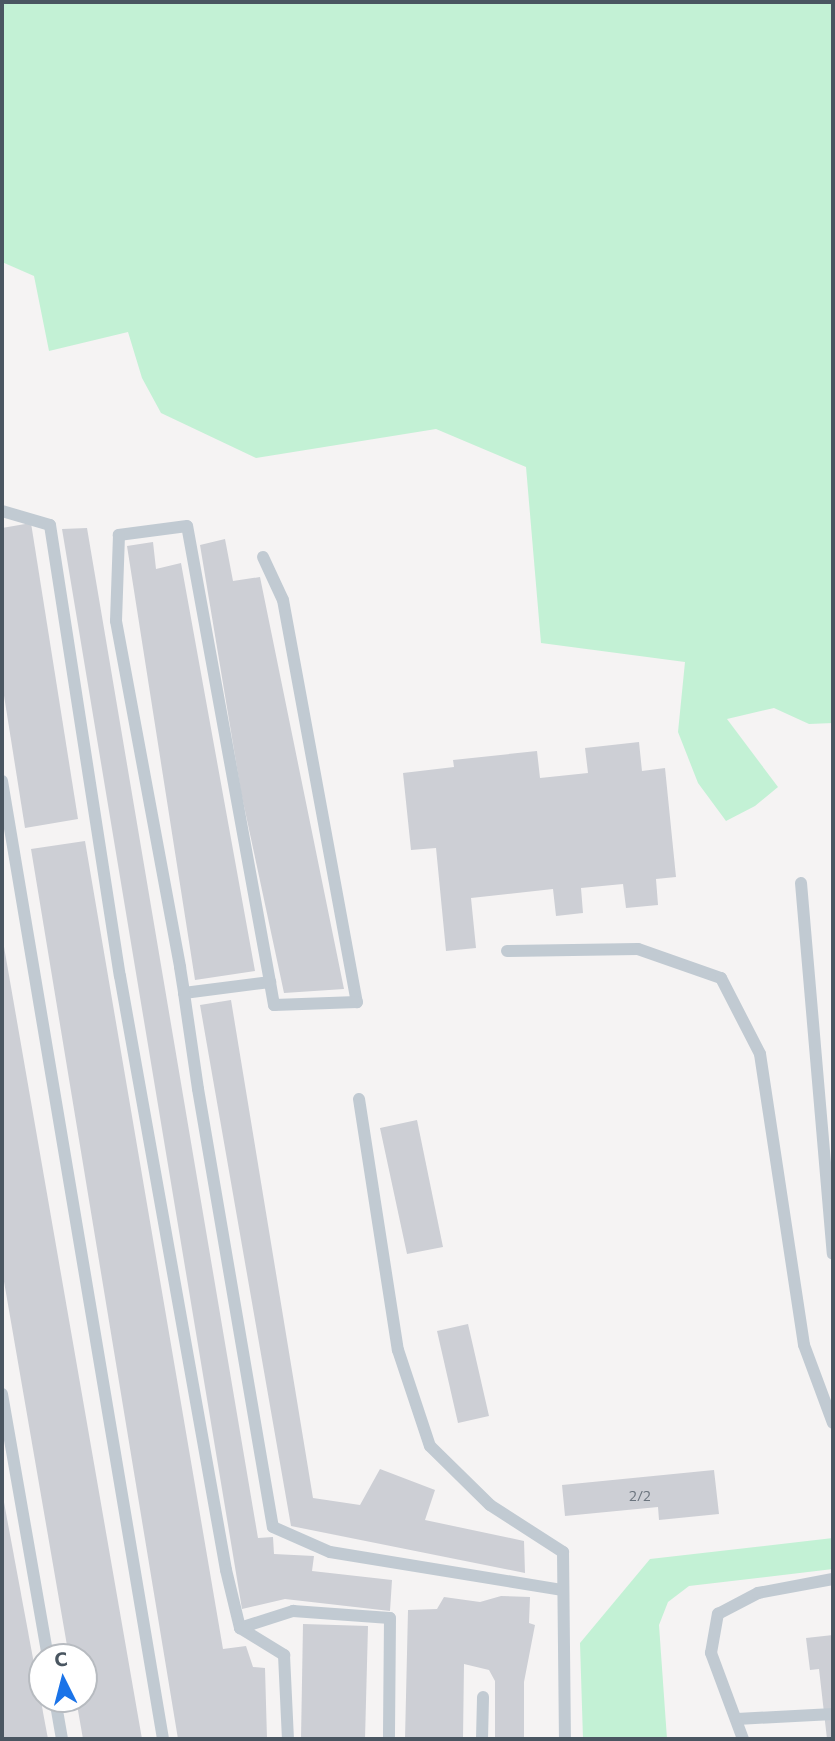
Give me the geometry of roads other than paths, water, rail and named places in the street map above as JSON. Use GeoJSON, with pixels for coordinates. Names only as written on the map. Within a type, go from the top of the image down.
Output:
{"type":"FeatureCollection","features":[{"type":"Feature","properties":{"kind":"lane"},"geometry":{"type":"LineString","coordinates":[[2,511],[50,525],[123,990],[240,1628],[284,1655],[288,1739]]}},
{"type":"Feature","properties":{"kind":"lane"},"geometry":{"type":"LineString","coordinates":[[263,557],[283,600],[357,1002],[274,1005],[187,526],[119,535],[116,621],[184,993],[273,1527],[330,1552],[564,1590]]}},
{"type":"Feature","properties":{"kind":"lane"},"geometry":{"type":"LineString","coordinates":[[2,781],[163,1739]]}},
{"type":"Feature","properties":{"kind":"lane"},"geometry":{"type":"LineString","coordinates":[[801,883],[833,1254]]}},
{"type":"Feature","properties":{"kind":"lane"},"geometry":{"type":"LineString","coordinates":[[507,951],[638,949],[721,978],[760,1054],[804,1345],[833,1423]]}},
{"type":"Feature","properties":{"kind":"lane"},"geometry":{"type":"LineString","coordinates":[[184,993],[270,982]]}},
{"type":"Feature","properties":{"kind":"lane"},"geometry":{"type":"LineString","coordinates":[[359,1099],[398,1350],[430,1446],[490,1505],[563,1552],[565,1739]]}},
{"type":"Feature","properties":{"kind":"lane"},"geometry":{"type":"LineString","coordinates":[[2,1394],[46,1643]]}},
{"type":"Feature","properties":{"kind":"lane"},"geometry":{"type":"LineString","coordinates":[[743,1739],[710,1653],[718,1614],[758,1593],[833,1579]]}},
{"type":"Feature","properties":{"kind":"lane"},"geometry":{"type":"LineString","coordinates":[[240,1628],[293,1611],[390,1618],[389,1739]]}},
{"type":"Feature","properties":{"kind":"lane"},"geometry":{"type":"LineString","coordinates":[[482,1739],[483,1697]]}},
{"type":"Feature","properties":{"kind":"lane"},"geometry":{"type":"LineString","coordinates":[[57,1713],[62,1739]]}},
{"type":"Feature","properties":{"kind":"lane"},"geometry":{"type":"LineString","coordinates":[[737,1719],[833,1714]]}}]}
